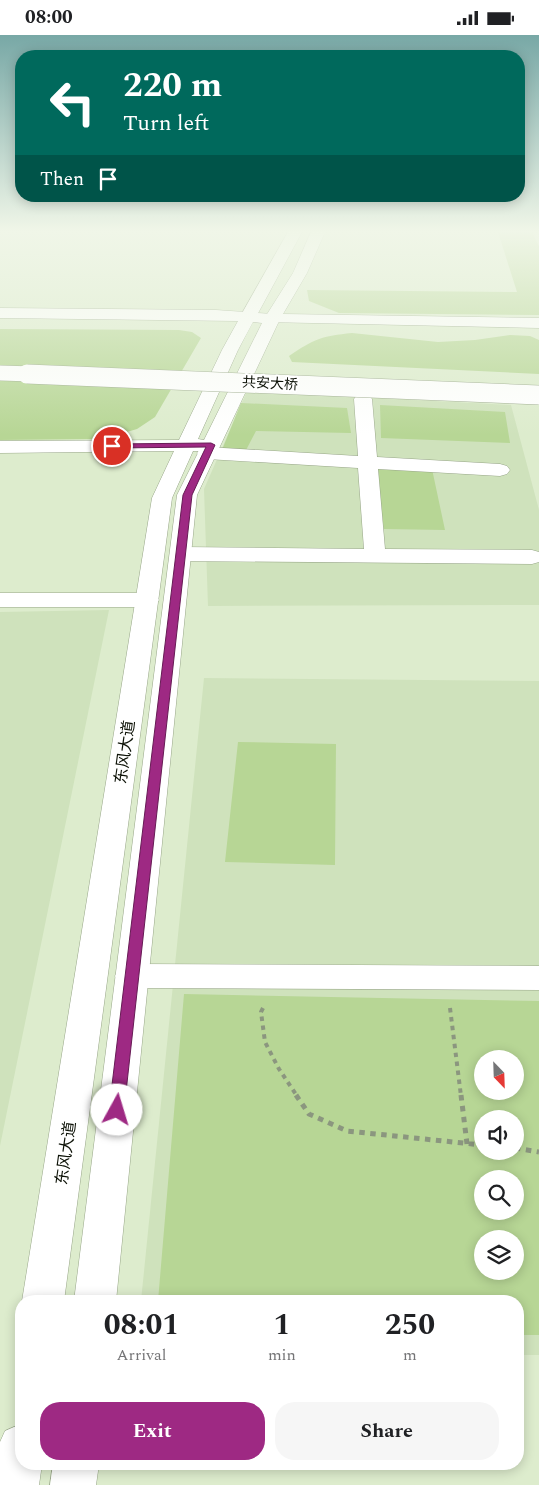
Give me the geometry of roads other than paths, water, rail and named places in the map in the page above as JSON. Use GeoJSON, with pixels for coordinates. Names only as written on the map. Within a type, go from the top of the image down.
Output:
{"type":"FeatureCollection","features":[{"type":"Feature","properties":{"kind":"main road"},"geometry":{"type":"LineString","coordinates":[[96,1295],[188,495],[197,452],[264,300]]}},
{"type":"Feature","properties":{"kind":"main road"},"geometry":{"type":"LineString","coordinates":[[255,319],[274,300]]}},
{"type":"Feature","properties":{"kind":"main road"},"geometry":{"type":"LineString","coordinates":[[0,313],[216,315],[255,319]]}},
{"type":"Feature","properties":{"kind":"main road"},"geometry":{"type":"LineString","coordinates":[[0,320],[211,322],[255,319],[539,323]]}},
{"type":"Feature","properties":{"kind":"main road"},"geometry":{"type":"LineString","coordinates":[[0,361],[188,364]]}},
{"type":"Feature","properties":{"kind":"main road","name":"共安大桥"},"geometry":{"type":"LineString","coordinates":[[208,365],[267,366]]}},
{"type":"Feature","properties":{"kind":"main road","name":"共安大桥"},"geometry":{"type":"LineString","coordinates":[[0,373],[184,379],[539,395]]}},
{"type":"Feature","properties":{"kind":"main road"},"geometry":{"type":"LineString","coordinates":[[393,373],[539,380]]}},
{"type":"Feature","properties":{"kind":"main road"},"geometry":{"type":"LineString","coordinates":[[363,399],[375,556]]}},
{"type":"Feature","properties":{"kind":"main road"},"geometry":{"type":"LineString","coordinates":[[0,447],[197,452],[500,470]]}},
{"type":"Feature","properties":{"kind":"main road"},"geometry":{"type":"LineString","coordinates":[[0,461],[197,452]]}},
{"type":"Feature","properties":{"kind":"main road","name":"东风大道"},"geometry":{"type":"LineString","coordinates":[[44,1295],[162,498],[197,452]]}},
{"type":"Feature","properties":{"kind":"main road"},"geometry":{"type":"LineString","coordinates":[[180,554],[532,557]]}},
{"type":"Feature","properties":{"kind":"main road"},"geometry":{"type":"LineString","coordinates":[[0,600],[147,600]]}},
{"type":"Feature","properties":{"kind":"main road"},"geometry":{"type":"LineString","coordinates":[[132,976],[539,978]]}}]}
